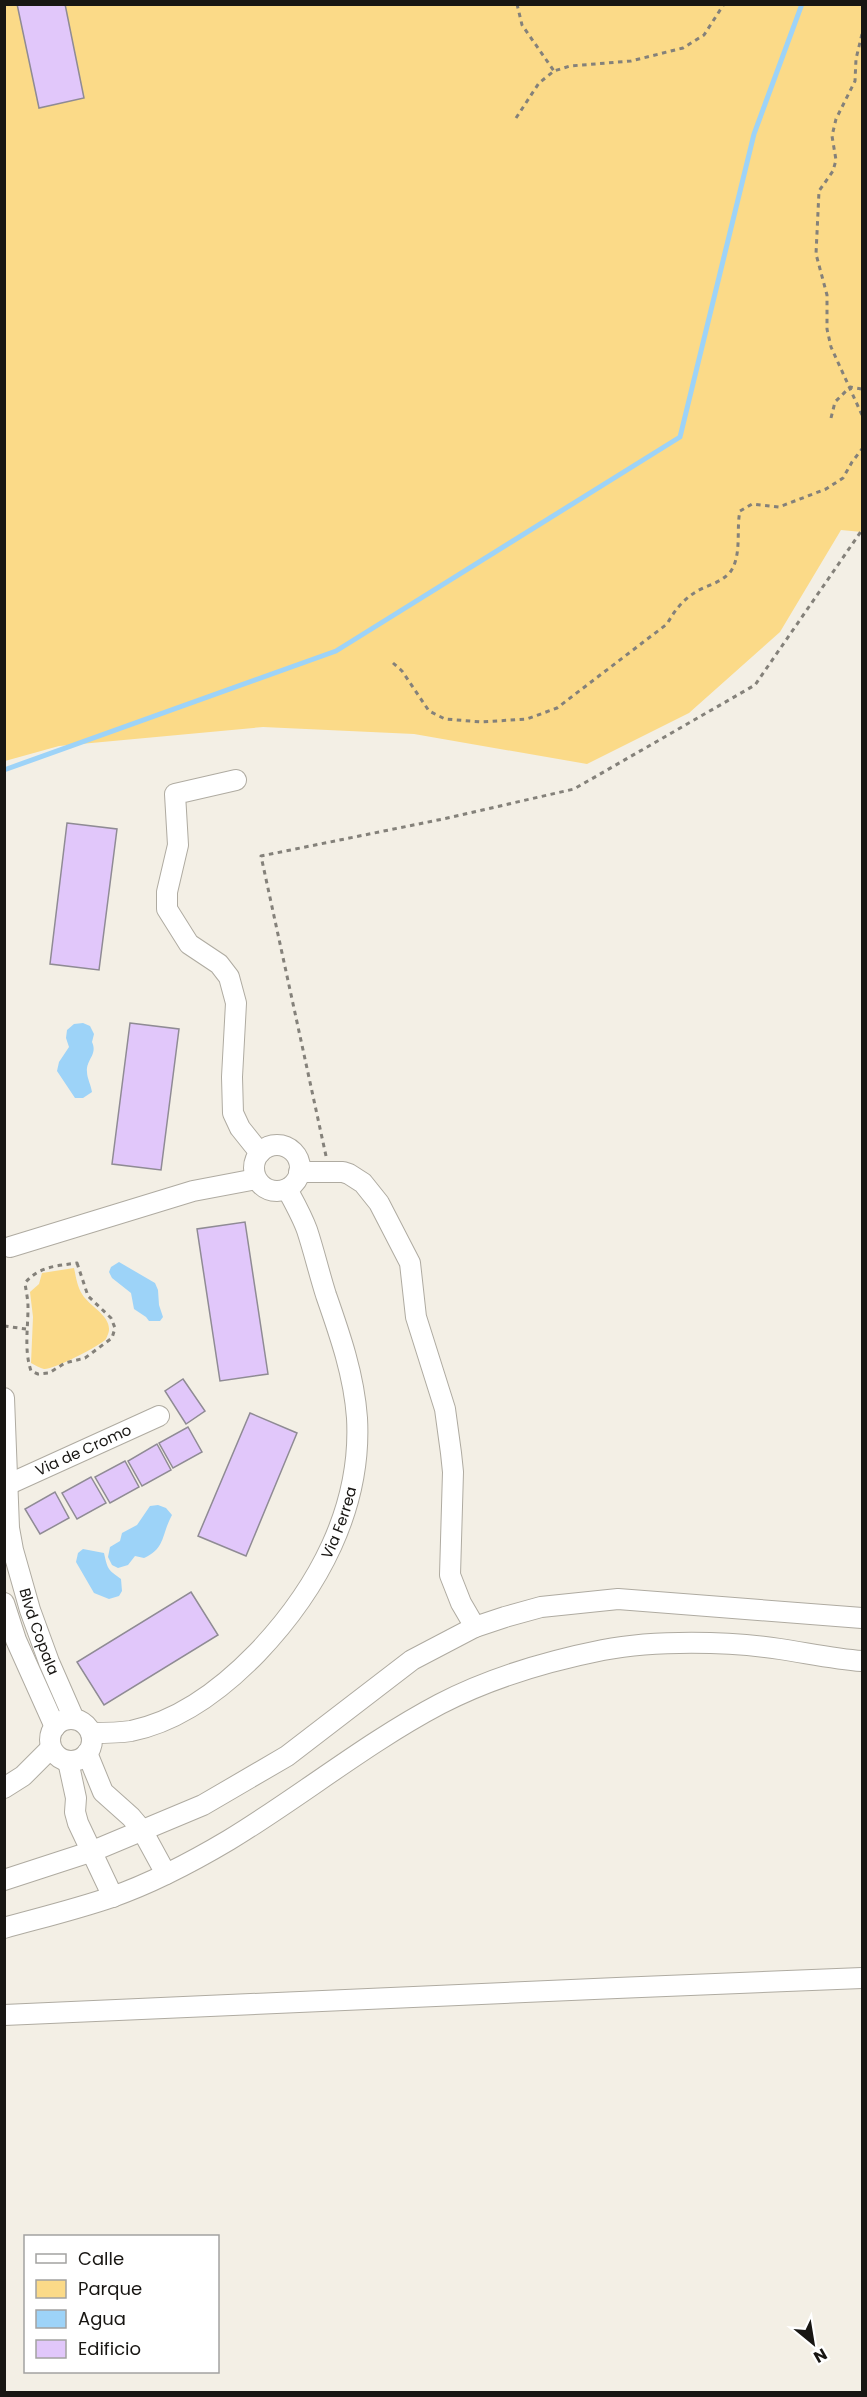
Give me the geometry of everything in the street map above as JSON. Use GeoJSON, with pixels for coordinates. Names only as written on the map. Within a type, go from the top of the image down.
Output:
{"type":"FeatureCollection","features":[{"type":"Feature","properties":{"kind":"street"},"geometry":{"type":"LineString","coordinates":[[236,780],[175,794],[178,845],[167,892],[167,909],[189,944],[219,964],[229,977],[236,1003],[232,1077],[234,1113],[240,1128],[260,1153]]}},
{"type":"Feature","properties":{"kind":"street"},"geometry":{"type":"LineString","coordinates":[[273,1146],[287,1148],[297,1158],[299,1172],[293,1184],[287,1189],[273,1191],[266,1189],[256,1179],[254,1165],[260,1153],[273,1146]]}},
{"type":"Feature","properties":{"kind":"street"},"geometry":{"type":"LineString","coordinates":[[299,1172],[349,1174],[363,1183],[379,1203],[410,1263],[416,1317],[445,1409],[451,1453],[453,1472],[450,1575],[461,1603],[475,1627]]}},
{"type":"Feature","properties":{"kind":"street"},"geometry":{"type":"LineString","coordinates":[[6,1247],[193,1191],[256,1179]]}},
{"type":"Feature","properties":{"kind":"street","name":"Via Ferrea"},"geometry":{"type":"LineString","coordinates":[[91,1733],[118,1733],[152,1724],[198,1702],[222,1686],[277,1632],[300,1601],[319,1571],[342,1523],[354,1482],[358,1449],[353,1388],[345,1351],[307,1229],[287,1189]]}},
{"type":"Feature","properties":{"kind":"street","name":"Blvd Copala"},"geometry":{"type":"LineString","coordinates":[[4,1398],[9,1552],[49,1662],[74,1719]]}},
{"type":"Feature","properties":{"kind":"street","name":"Via de Cromo"},"geometry":{"type":"LineString","coordinates":[[7,1485],[159,1416]]}},
{"type":"Feature","properties":{"kind":"street"},"geometry":{"type":"LineString","coordinates":[[4,1880],[93,1851],[203,1805],[287,1756],[412,1660],[475,1627],[541,1607],[618,1599],[862,1618]]}},
{"type":"Feature","properties":{"kind":"street","name":"Blvd Copala"},"geometry":{"type":"LineString","coordinates":[[4,1603],[16,1640],[55,1727]]}},
{"type":"Feature","properties":{"kind":"street"},"geometry":{"type":"LineString","coordinates":[[4,1928],[113,1897],[166,1874],[228,1840],[309,1789],[394,1731],[442,1703],[552,1662],[606,1650],[717,1644],[778,1648],[862,1661]]}},
{"type":"Feature","properties":{"kind":"street"},"geometry":{"type":"LineString","coordinates":[[67,1719],[81,1722],[91,1733],[92,1740],[87,1754],[75,1761],[68,1761],[55,1754],[51,1748],[50,1741],[55,1727],[67,1719]]}},
{"type":"Feature","properties":{"kind":"street"},"geometry":{"type":"LineString","coordinates":[[4,1788],[23,1776],[51,1748]]}},
{"type":"Feature","properties":{"kind":"street"},"geometry":{"type":"LineString","coordinates":[[87,1754],[103,1792],[142,1830],[166,1874]]}},
{"type":"Feature","properties":{"kind":"street"},"geometry":{"type":"LineString","coordinates":[[68,1761],[76,1798],[75,1812],[113,1897]]}},
{"type":"Feature","properties":{"kind":"street"},"geometry":{"type":"LineString","coordinates":[[4,2015],[322,1998],[454,1995],[862,1978]]}},
{"type":"Feature","properties":{"kind":"path"},"geometry":{"type":"LineString","coordinates":[[517,4],[522,25],[554,71]]}},
{"type":"Feature","properties":{"kind":"path"},"geometry":{"type":"LineString","coordinates":[[516,118],[539,82],[554,71],[578,64],[631,61],[683,48],[704,35],[724,4]]}},
{"type":"Feature","properties":{"kind":"path"},"geometry":{"type":"LineString","coordinates":[[862,34],[856,58],[855,81],[836,119],[832,136],[836,160],[833,171],[819,191],[817,214],[819,233],[816,254],[827,294],[827,329],[831,347],[862,414]]}},
{"type":"Feature","properties":{"kind":"path"},"geometry":{"type":"LineString","coordinates":[[850,387],[862,389]]}},
{"type":"Feature","properties":{"kind":"path"},"geometry":{"type":"LineString","coordinates":[[831,418],[835,402],[850,387]]}},
{"type":"Feature","properties":{"kind":"path"},"geometry":{"type":"LineString","coordinates":[[393,663],[402,671],[429,711],[445,719],[481,722],[527,719],[557,708],[667,624],[677,606],[702,589],[716,584],[731,571],[737,550],[737,526],[740,511],[752,504],[779,507],[826,489],[843,478],[862,449]]}},
{"type":"Feature","properties":{"kind":"path"},"geometry":{"type":"LineString","coordinates":[[330,1172],[261,856],[443,819],[574,789],[755,685],[862,530]]}},
{"type":"Feature","properties":{"kind":"path"},"geometry":{"type":"LineString","coordinates":[[77,1263],[88,1296],[111,1318],[114,1328],[112,1338],[85,1358],[65,1364],[49,1373],[38,1374],[31,1371],[28,1362],[26,1329],[28,1306],[25,1282],[44,1268],[77,1263]]}},
{"type":"Feature","properties":{"kind":"path"},"geometry":{"type":"LineString","coordinates":[[4,1326],[26,1329]]}},
{"type":"Feature","properties":{"kind":"green space"},"geometry":{"type":"Polygon","coordinates":[[[5,5],[862,5],[862,532],[841,530],[780,632],[689,713],[587,764],[414,734],[263,727],[59,746],[5,761],[5,5]]]}},
{"type":"Feature","properties":{"kind":"green space"},"geometry":{"type":"Polygon","coordinates":[[[74,1268],[80,1291],[103,1315],[109,1330],[106,1339],[86,1352],[57,1366],[42,1369],[31,1363],[33,1317],[30,1292],[39,1284],[42,1273],[74,1268]]]}},
{"type":"Feature","properties":{"kind":"water"},"geometry":{"type":"Polygon","coordinates":[[[83,1023],[90,1026],[94,1034],[92,1042],[94,1050],[87,1068],[92,1092],[83,1098],[75,1098],[57,1071],[59,1062],[69,1047],[66,1038],[67,1030],[74,1024],[83,1023]]]}},
{"type":"Feature","properties":{"kind":"water"},"geometry":{"type":"Polygon","coordinates":[[[119,1262],[155,1283],[163,1317],[160,1321],[149,1321],[134,1309],[131,1293],[112,1278],[109,1272],[111,1267],[119,1262]]]}},
{"type":"Feature","properties":{"kind":"water"},"geometry":{"type":"Polygon","coordinates":[[[158,1505],[166,1508],[172,1515],[160,1545],[144,1558],[135,1556],[128,1565],[118,1568],[112,1565],[108,1557],[110,1547],[120,1541],[122,1533],[137,1525],[150,1506],[158,1505]]]}},
{"type":"Feature","properties":{"kind":"water"},"geometry":{"type":"Polygon","coordinates":[[[83,1549],[104,1553],[109,1569],[121,1579],[122,1591],[119,1596],[109,1599],[94,1593],[76,1562],[78,1553],[83,1549]]]}},
{"type":"Feature","properties":{"kind":"building"},"geometry":{"type":"Polygon","coordinates":[[[17,4],[65,4],[84,98],[39,108],[17,4]]]}},
{"type":"Feature","properties":{"kind":"building"},"geometry":{"type":"Polygon","coordinates":[[[67,823],[117,829],[99,970],[50,964],[67,823]]]}},
{"type":"Feature","properties":{"kind":"building"},"geometry":{"type":"Polygon","coordinates":[[[130,1023],[179,1029],[161,1170],[112,1164],[130,1023]]]}},
{"type":"Feature","properties":{"kind":"building"},"geometry":{"type":"Polygon","coordinates":[[[245,1222],[268,1374],[220,1381],[197,1229],[245,1222]]]}},
{"type":"Feature","properties":{"kind":"building"},"geometry":{"type":"Polygon","coordinates":[[[183,1379],[205,1411],[186,1424],[165,1391],[183,1379]]]}},
{"type":"Feature","properties":{"kind":"building"},"geometry":{"type":"Polygon","coordinates":[[[250,1413],[297,1433],[246,1556],[198,1536],[250,1413]]]}},
{"type":"Feature","properties":{"kind":"building"},"geometry":{"type":"Polygon","coordinates":[[[188,1427],[202,1452],[173,1468],[159,1443],[188,1427]]]}},
{"type":"Feature","properties":{"kind":"building"},"geometry":{"type":"Polygon","coordinates":[[[157,1444],[171,1470],[142,1486],[128,1461],[157,1444]]]}},
{"type":"Feature","properties":{"kind":"building"},"geometry":{"type":"Polygon","coordinates":[[[125,1461],[139,1487],[110,1503],[95,1477],[125,1461]]]}},
{"type":"Feature","properties":{"kind":"building"},"geometry":{"type":"Polygon","coordinates":[[[91,1477],[106,1503],[77,1519],[62,1493],[91,1477]]]}},
{"type":"Feature","properties":{"kind":"building"},"geometry":{"type":"Polygon","coordinates":[[[55,1492],[69,1518],[40,1534],[25,1509],[55,1492]]]}},
{"type":"Feature","properties":{"kind":"building"},"geometry":{"type":"Polygon","coordinates":[[[191,1592],[218,1635],[104,1705],[77,1662],[191,1592]]]}},
{"type":"Feature","properties":{"kind":"waterway"},"geometry":{"type":"LineString","coordinates":[[4,770],[336,651],[680,437],[754,134],[802,4]]}}]}
